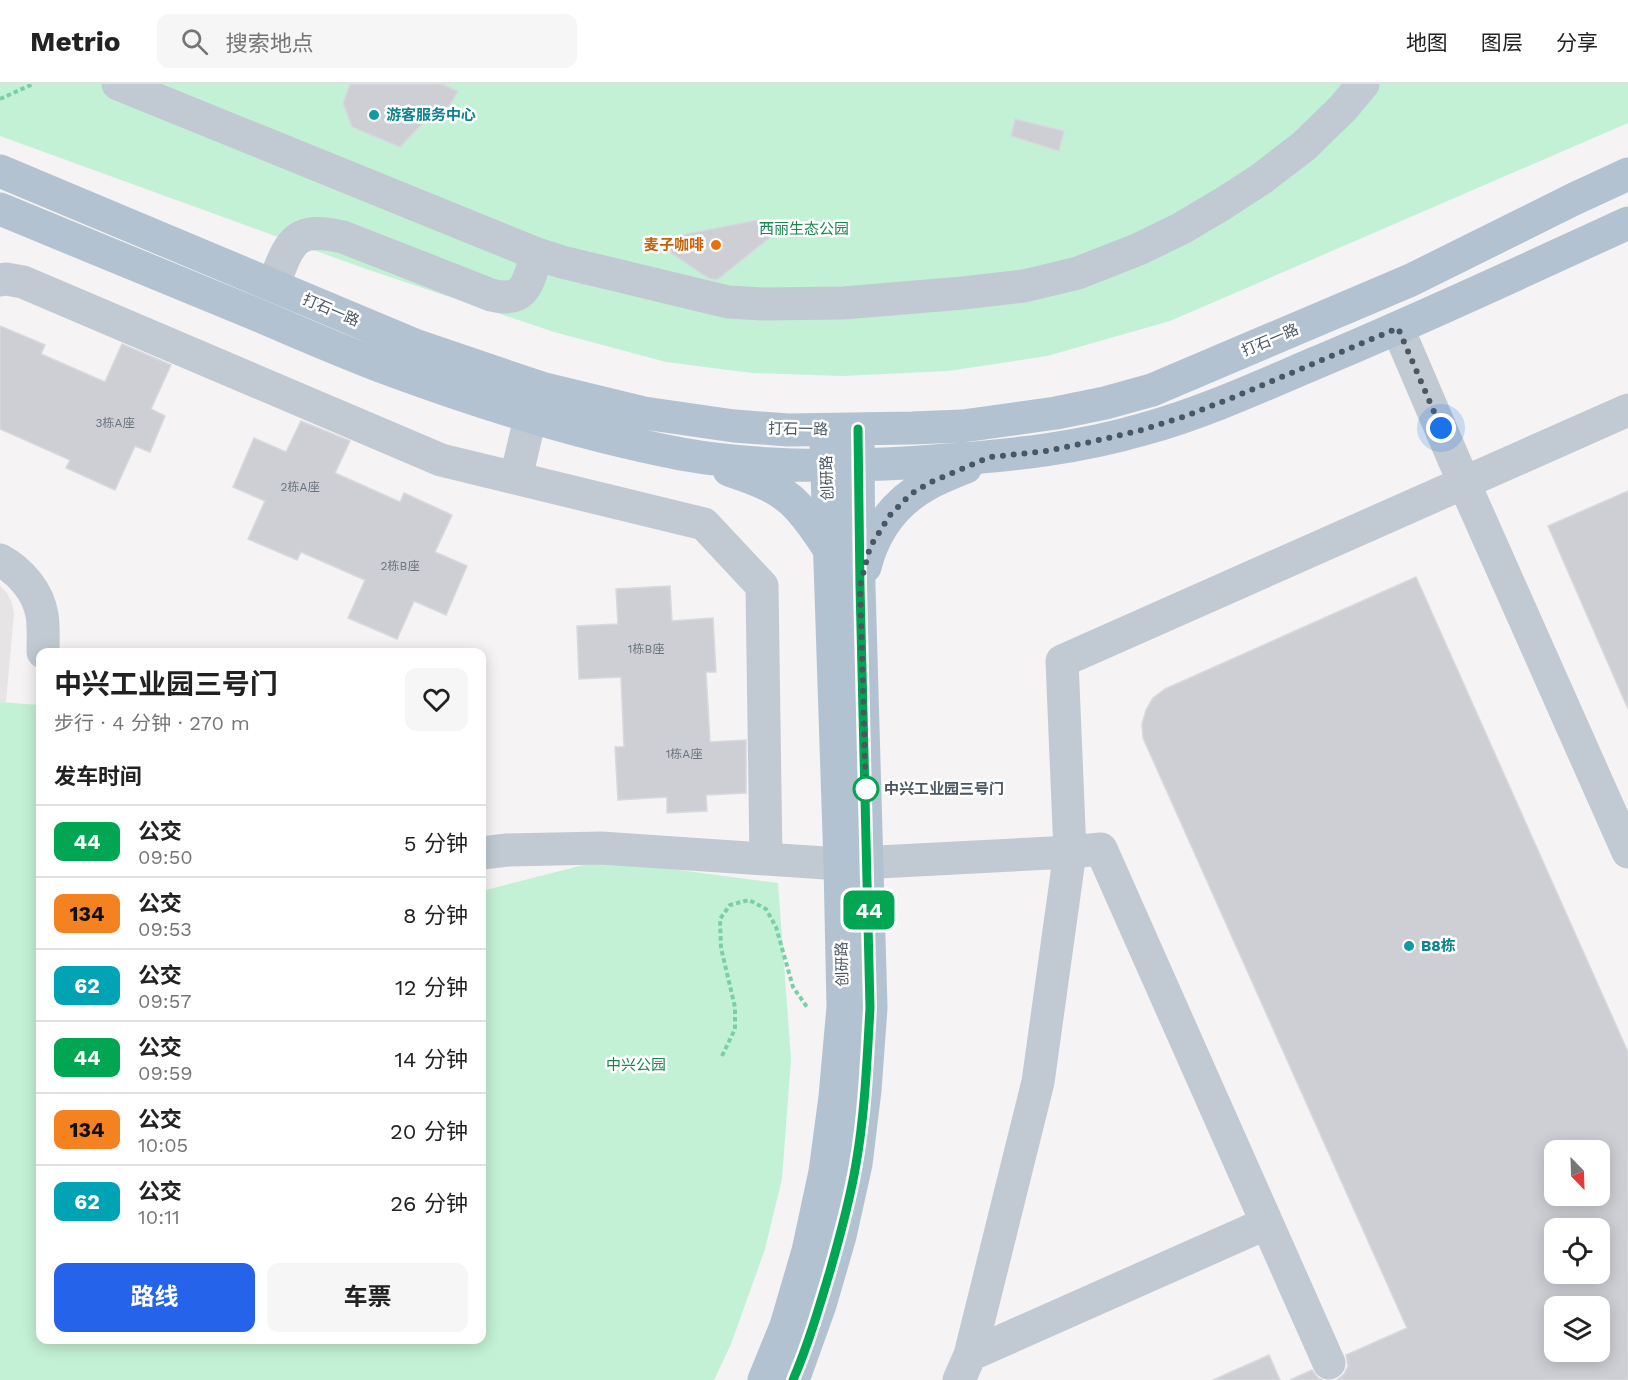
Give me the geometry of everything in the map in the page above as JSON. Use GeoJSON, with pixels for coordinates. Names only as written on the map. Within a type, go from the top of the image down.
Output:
{"type":"FeatureCollection","features":[{"type":"Feature","properties":{"kind":"main road","name":"打石一路"},"geometry":{"type":"LineString","coordinates":[[0,171],[417,346],[541,388],[644,413],[686,420],[788,430],[963,426],[1056,413],[1152,390],[1411,280],[1628,174]]}},
{"type":"Feature","properties":{"kind":"main road"},"geometry":{"type":"LineString","coordinates":[[0,208],[387,369],[530,418],[684,454],[755,478],[779,491],[797,506],[829,549]]}},
{"type":"Feature","properties":{"kind":"main road"},"geometry":{"type":"LineString","coordinates":[[684,454],[785,464],[859,465],[990,457],[1047,451],[1095,441],[1186,416],[1239,395],[1398,328],[1628,223]]}},
{"type":"Feature","properties":{"kind":"main road","name":"创研路"},"geometry":{"type":"LineString","coordinates":[[793,1380],[820,1305],[840,1236],[856,1164],[865,1090],[870,1008],[854,864],[829,549],[826,464],[842,430]]}},
{"type":"Feature","properties":{"kind":"main road","name":"创研路"},"geometry":{"type":"LineString","coordinates":[[764,1380],[786,1326],[808,1251],[825,1172],[835,1097],[843,1007],[854,864],[860,586],[859,465],[842,430]]}},
{"type":"Feature","properties":{"kind":"main road"},"geometry":{"type":"LineString","coordinates":[[860,586],[870,547],[890,515],[911,494],[929,483],[990,457]]}},
{"type":"Feature","properties":{"kind":"lane"},"geometry":{"type":"LineString","coordinates":[[118,84],[537,254],[728,302],[795,304],[843,303],[963,293],[1024,286],[1078,273],[1139,249],[1182,228],[1261,179],[1304,146],[1343,108],[1363,84]]}},
{"type":"Feature","properties":{"kind":"lane"},"geometry":{"type":"LineString","coordinates":[[273,285],[288,249],[295,240],[309,234],[325,233],[344,237],[502,298],[512,297],[521,292],[528,283],[537,254]]}},
{"type":"Feature","properties":{"kind":"lane"},"geometry":{"type":"LineString","coordinates":[[0,280],[23,282],[441,460],[704,524],[762,586],[766,859]]}},
{"type":"Feature","properties":{"kind":"lane"},"geometry":{"type":"LineString","coordinates":[[1398,328],[1464,483],[1628,852]]}},
{"type":"Feature","properties":{"kind":"lane"},"geometry":{"type":"LineString","coordinates":[[964,1367],[1038,1082],[1070,852],[1062,661],[1628,410]]}},
{"type":"Feature","properties":{"kind":"lane"},"geometry":{"type":"LineString","coordinates":[[516,478],[530,418]]}},
{"type":"Feature","properties":{"kind":"lane"},"geometry":{"type":"LineString","coordinates":[[0,560],[20,575],[38,600],[42,615],[43,648]]}},
{"type":"Feature","properties":{"kind":"lane"},"geometry":{"type":"LineString","coordinates":[[486,853],[601,848],[854,864],[1101,849],[1329,1363]]}},
{"type":"Feature","properties":{"kind":"lane"},"geometry":{"type":"LineString","coordinates":[[964,1367],[1267,1223]]}},
{"type":"Feature","properties":{"kind":"path"},"geometry":{"type":"LineString","coordinates":[[0,99],[33,84]]}},
{"type":"Feature","properties":{"kind":"path"},"geometry":{"type":"LineString","coordinates":[[722,1056],[735,1029],[735,1007],[721,948],[720,919],[730,905],[749,900],[766,909],[776,927],[793,987],[807,1007]]}},
{"type":"Feature","properties":{"kind":"shaded area"},"geometry":{"type":"Polygon","coordinates":[[[0,586],[7,593],[14,613],[6,702],[0,702],[0,586]]]}},
{"type":"Feature","properties":{"kind":"green space","name":"西丽生态公园"},"geometry":{"type":"Polygon","coordinates":[[[0,84],[1628,84],[1628,123],[1170,321],[1047,356],[948,371],[842,376],[752,373],[666,362],[554,332],[366,269],[0,136],[0,84]]]}},
{"type":"Feature","properties":{"kind":"green space","name":"中兴公园"},"geometry":{"type":"Polygon","coordinates":[[[0,702],[36,705],[36,1344],[486,1344],[486,890],[603,860],[778,883],[791,1059],[782,1179],[765,1249],[731,1344],[714,1380],[0,1380],[0,702]]]}},
{"type":"Feature","properties":{"kind":"building"},"geometry":{"type":"Polygon","coordinates":[[[350,84],[442,84],[458,91],[440,122],[423,123],[400,147],[352,127],[343,103],[350,84]]]}},
{"type":"Feature","properties":{"kind":"building"},"geometry":{"type":"Polygon","coordinates":[[[1015,119],[1064,131],[1059,151],[1011,136],[1015,119]]]}},
{"type":"Feature","properties":{"kind":"building","name":"麦子咖啡"},"geometry":{"type":"Polygon","coordinates":[[[762,219],[773,235],[717,280],[708,278],[671,253],[671,237],[762,219]]]}},
{"type":"Feature","properties":{"kind":"building"},"geometry":{"type":"Polygon","coordinates":[[[0,326],[45,345],[41,354],[105,382],[122,344],[171,365],[151,409],[165,416],[150,452],[135,446],[115,490],[66,468],[70,460],[0,429],[0,326]]]}},
{"type":"Feature","properties":{"kind":"building"},"geometry":{"type":"Polygon","coordinates":[[[301,421],[350,441],[335,473],[400,502],[404,493],[452,515],[435,552],[467,566],[446,615],[414,601],[397,639],[348,618],[365,580],[301,552],[297,560],[248,539],[265,501],[233,487],[254,438],[286,452],[301,421]]]}},
{"type":"Feature","properties":{"kind":"building"},"geometry":{"type":"Polygon","coordinates":[[[1628,491],[1628,709],[1548,526],[1628,491]]]}},
{"type":"Feature","properties":{"kind":"building","name":"B8栋"},"geometry":{"type":"Polygon","coordinates":[[[1416,577],[1628,1052],[1628,1380],[1337,1380],[1348,1366],[1346,1355],[1407,1328],[1143,738],[1142,724],[1153,698],[1165,689],[1416,577]]]}},
{"type":"Feature","properties":{"kind":"building"},"geometry":{"type":"Polygon","coordinates":[[[670,586],[672,621],[713,618],[716,672],[706,672],[710,742],[746,740],[746,793],[706,795],[707,811],[667,813],[667,797],[618,800],[615,747],[624,747],[621,677],[579,679],[577,626],[618,624],[616,589],[670,586]]]}},
{"type":"Feature","properties":{"kind":"building"},"geometry":{"type":"Polygon","coordinates":[[[1269,1355],[1280,1380],[1213,1380],[1269,1355]]]}},
{"type":"Feature","properties":{"kind":"building"},"geometry":{"type":"Polygon","coordinates":[[[1312,1370],[1318,1378],[1323,1380],[1290,1380],[1312,1370]]]}},
{"type":"Feature","properties":{"kind":"bus line","name":"44"},"geometry":{"type":"LineString","coordinates":[[793,1380],[820,1305],[840,1236],[856,1164],[865,1090],[870,1008],[858,429]]}},
{"type":"Feature","properties":{"kind":"place","name":"游客服务中心"},"geometry":{"type":"Point","coordinates":[374,115]}},
{"type":"Feature","properties":{"kind":"place","name":"麦子咖啡"},"geometry":{"type":"Point","coordinates":[716,245]}},
{"type":"Feature","properties":{"kind":"place","name":"中兴工业园三号门"},"geometry":{"type":"Point","coordinates":[866,789]}},
{"type":"Feature","properties":{"kind":"place","name":"B8栋"},"geometry":{"type":"Point","coordinates":[1409,946]}},
{"type":"Feature","properties":{"kind":"route"},"geometry":{"type":"LineString","coordinates":[[866,789],[866,794],[860,586],[870,547],[890,515],[911,494],[929,483],[990,457],[1047,451],[1095,441],[1142,430],[1186,416],[1398,328],[1441,428]]}}]}
